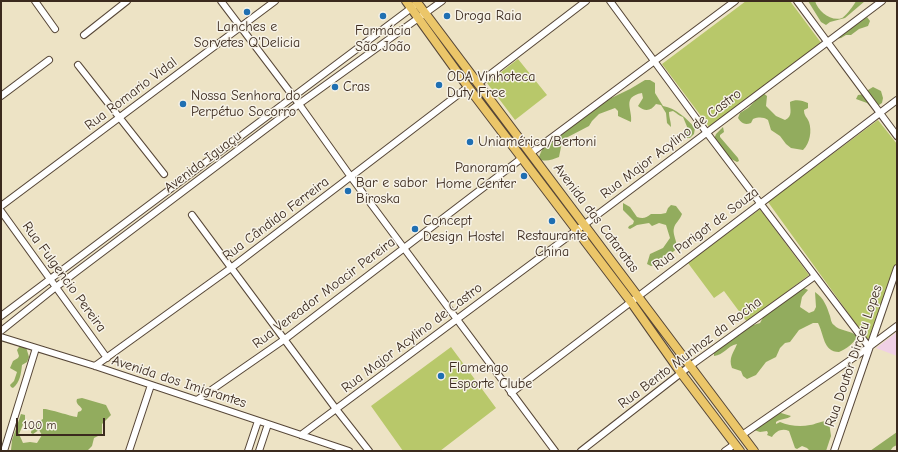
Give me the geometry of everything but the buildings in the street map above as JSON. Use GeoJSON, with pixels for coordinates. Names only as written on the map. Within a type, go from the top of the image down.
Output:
{"type":"FeatureCollection","features":[{"type":"Feature","properties":{"kind":"main road","name":"Avenida das Cataratas"},"geometry":{"type":"LineString","coordinates":[[406,1],[416,3],[422,16],[468,87],[631,302],[681,373],[740,451]]}},
{"type":"Feature","properties":{"kind":"main road","name":"Avenida das Cataratas"},"geometry":{"type":"LineString","coordinates":[[422,16],[479,83],[754,451]]}},
{"type":"Feature","properties":{"kind":"street"},"geometry":{"type":"LineString","coordinates":[[34,1],[55,29]]}},
{"type":"Feature","properties":{"kind":"street"},"geometry":{"type":"LineString","coordinates":[[84,35],[126,1]]}},
{"type":"Feature","properties":{"kind":"street"},"geometry":{"type":"LineString","coordinates":[[221,1],[299,104],[351,177],[555,451]]}},
{"type":"Feature","properties":{"kind":"street","name":"Rua Romario Vidal"},"geometry":{"type":"LineString","coordinates":[[1,206],[241,28],[275,1]]}},
{"type":"Feature","properties":{"kind":"street","name":"Avenida Iguaçu"},"geometry":{"type":"LineString","coordinates":[[1,331],[56,287],[299,104],[442,1]]}},
{"type":"Feature","properties":{"kind":"street"},"geometry":{"type":"LineString","coordinates":[[479,83],[586,1]]}},
{"type":"Feature","properties":{"kind":"street"},"geometry":{"type":"LineString","coordinates":[[610,1],[653,61],[869,347]]}},
{"type":"Feature","properties":{"kind":"street"},"geometry":{"type":"LineString","coordinates":[[531,153],[735,1]]}},
{"type":"Feature","properties":{"kind":"street"},"geometry":{"type":"LineString","coordinates":[[797,1],[897,136]]}},
{"type":"Feature","properties":{"kind":"street","name":"Rua Major Acylino de Castro"},"geometry":{"type":"LineString","coordinates":[[301,435],[882,1]]}},
{"type":"Feature","properties":{"kind":"street","name":"Avenida Iguaçu"},"geometry":{"type":"LineString","coordinates":[[1,316],[416,3]]}},
{"type":"Feature","properties":{"kind":"street"},"geometry":{"type":"LineString","coordinates":[[1,96],[49,60]]}},
{"type":"Feature","properties":{"kind":"street"},"geometry":{"type":"LineString","coordinates":[[78,66],[164,174]]}},
{"type":"Feature","properties":{"kind":"street","name":"Rua Cândido Ferreira"},"geometry":{"type":"LineString","coordinates":[[95,366],[231,268],[468,87]]}},
{"type":"Feature","properties":{"kind":"street","name":"Rua Parigot de Souza"},"geometry":{"type":"LineString","coordinates":[[511,393],[631,302],[638,295],[761,204],[897,100]]}},
{"type":"Feature","properties":{"kind":"street","name":"Rua Vereador Moacir Pereira"},"geometry":{"type":"LineString","coordinates":[[197,400],[285,339],[522,158]]}},
{"type":"Feature","properties":{"kind":"street","name":"Rua Fulgencio Pereira"},"geometry":{"type":"LineString","coordinates":[[1,211],[107,358]]}},
{"type":"Feature","properties":{"kind":"street"},"geometry":{"type":"LineString","coordinates":[[192,215],[369,451]]}},
{"type":"Feature","properties":{"kind":"street","name":"Rua Doutor Dirceu Lopes"},"geometry":{"type":"LineString","coordinates":[[834,451],[897,268]]}},
{"type":"Feature","properties":{"kind":"street","name":"Rua Bento Munhoz da Rocha"},"geometry":{"type":"LineString","coordinates":[[581,451],[690,366],[815,276]]}},
{"type":"Feature","properties":{"kind":"street"},"geometry":{"type":"LineString","coordinates":[[742,435],[897,326]]}},
{"type":"Feature","properties":{"kind":"street","name":"Avenida dos Imigrantes"},"geometry":{"type":"LineString","coordinates":[[1,336],[349,451]]}},
{"type":"Feature","properties":{"kind":"street"},"geometry":{"type":"LineString","coordinates":[[4,451],[36,348]]}},
{"type":"Feature","properties":{"kind":"street"},"geometry":{"type":"LineString","coordinates":[[129,451],[151,385]]}},
{"type":"Feature","properties":{"kind":"street"},"geometry":{"type":"LineString","coordinates":[[248,451],[258,421]]}},
{"type":"Feature","properties":{"kind":"street"},"geometry":{"type":"LineString","coordinates":[[259,451],[268,424]]}},
{"type":"Feature","properties":{"kind":"street"},"geometry":{"type":"LineString","coordinates":[[726,451],[735,444]]}},
{"type":"Feature","properties":{"kind":"shaded area"},"geometry":{"type":"Polygon","coordinates":[[[897,332],[897,356],[876,348],[897,332]]]}},
{"type":"Feature","properties":{"kind":"green space"},"geometry":{"type":"Polygon","coordinates":[[[746,1],[790,1],[822,44],[710,128],[662,64],[746,1]]]}},
{"type":"Feature","properties":{"kind":"green space"},"geometry":{"type":"Polygon","coordinates":[[[808,1],[815,1],[822,12],[829,17],[838,19],[845,15],[856,1],[865,1],[845,18],[830,22],[826,25],[821,22],[808,1]]]}},
{"type":"Feature","properties":{"kind":"green space"},"geometry":{"type":"Polygon","coordinates":[[[867,17],[870,21],[868,26],[859,29],[851,35],[846,35],[836,39],[844,32],[867,17]]]}},
{"type":"Feature","properties":{"kind":"green space"},"geometry":{"type":"Polygon","coordinates":[[[518,59],[547,95],[515,120],[487,83],[518,59]]]}},
{"type":"Feature","properties":{"kind":"green space"},"geometry":{"type":"Polygon","coordinates":[[[645,80],[650,80],[655,83],[655,93],[663,106],[677,111],[695,128],[694,134],[690,138],[686,138],[688,129],[683,117],[673,111],[669,112],[671,127],[667,123],[666,113],[661,105],[656,104],[648,110],[638,106],[643,98],[642,93],[636,95],[630,101],[631,122],[618,116],[618,111],[615,108],[599,114],[589,126],[566,138],[562,142],[559,157],[548,160],[538,159],[544,145],[601,103],[645,80]]]}},
{"type":"Feature","properties":{"kind":"green space"},"geometry":{"type":"Polygon","coordinates":[[[873,87],[881,91],[883,98],[882,103],[873,109],[867,103],[856,99],[858,95],[865,94],[873,87]]]}},
{"type":"Feature","properties":{"kind":"green space"},"geometry":{"type":"Polygon","coordinates":[[[763,93],[767,96],[766,106],[776,116],[785,120],[790,115],[790,102],[799,100],[808,103],[808,108],[804,110],[804,112],[809,122],[810,133],[809,140],[803,150],[791,148],[786,144],[780,136],[771,130],[768,120],[766,119],[755,118],[751,123],[745,124],[738,118],[740,113],[748,108],[763,93]]]}},
{"type":"Feature","properties":{"kind":"green space"},"geometry":{"type":"Polygon","coordinates":[[[878,120],[897,144],[897,265],[871,338],[867,339],[768,202],[878,120]]]}},
{"type":"Feature","properties":{"kind":"green space"},"geometry":{"type":"Polygon","coordinates":[[[723,127],[724,132],[720,135],[720,137],[738,158],[739,161],[737,162],[729,158],[714,139],[716,134],[723,127]]]}},
{"type":"Feature","properties":{"kind":"green space"},"geometry":{"type":"Polygon","coordinates":[[[623,203],[630,207],[637,217],[641,218],[651,214],[666,213],[671,205],[676,206],[682,214],[674,228],[677,247],[672,252],[666,254],[656,265],[651,266],[647,264],[650,254],[663,248],[670,238],[666,225],[659,223],[652,226],[649,223],[637,225],[630,229],[628,228],[634,221],[623,210],[623,203]]]}},
{"type":"Feature","properties":{"kind":"green space"},"geometry":{"type":"Polygon","coordinates":[[[760,209],[809,275],[747,322],[724,291],[714,298],[688,263],[760,209]]]}},
{"type":"Feature","properties":{"kind":"green space"},"geometry":{"type":"Polygon","coordinates":[[[804,288],[808,290],[802,297],[800,307],[809,313],[814,311],[816,307],[815,292],[818,294],[825,303],[833,324],[836,327],[857,336],[850,346],[839,352],[830,349],[825,342],[818,323],[813,323],[799,330],[790,342],[785,343],[780,348],[776,357],[766,362],[756,375],[747,379],[743,376],[741,371],[732,368],[732,355],[737,344],[714,356],[714,352],[750,326],[760,323],[765,314],[804,288]]]}},
{"type":"Feature","properties":{"kind":"green space"},"geometry":{"type":"Polygon","coordinates":[[[22,346],[26,347],[29,357],[27,362],[22,365],[21,375],[13,388],[10,385],[14,381],[17,372],[10,368],[13,361],[19,356],[17,350],[22,346]]]}},
{"type":"Feature","properties":{"kind":"green space","name":"Flamengo Esporte Clube"},"geometry":{"type":"Polygon","coordinates":[[[451,347],[496,408],[440,451],[403,451],[371,406],[451,347]]]}},
{"type":"Feature","properties":{"kind":"green space"},"geometry":{"type":"Polygon","coordinates":[[[82,398],[106,405],[111,415],[102,424],[102,434],[94,438],[92,446],[87,451],[11,450],[12,440],[21,414],[25,415],[25,420],[19,434],[23,443],[37,443],[42,435],[39,430],[33,434],[31,433],[32,425],[43,419],[43,409],[77,417],[78,412],[82,409],[77,403],[77,399],[82,398]]]}},
{"type":"Feature","properties":{"kind":"green space"},"geometry":{"type":"Polygon","coordinates":[[[775,413],[791,416],[776,422],[776,424],[780,422],[803,426],[821,422],[829,422],[831,436],[826,451],[810,451],[802,446],[797,449],[795,448],[789,431],[786,430],[775,433],[772,437],[767,435],[767,431],[760,432],[754,430],[775,413]]]}},
{"type":"Feature","properties":{"kind":"green space"},"geometry":{"type":"Polygon","coordinates":[[[897,432],[897,445],[890,451],[870,451],[897,432]]]}},
{"type":"Feature","properties":{"kind":"place","name":"Lanches e Sorvetes Q'Delicia"},"geometry":{"type":"Point","coordinates":[247,12]}},
{"type":"Feature","properties":{"kind":"place","name":"Farmácia São João"},"geometry":{"type":"Point","coordinates":[383,16]}},
{"type":"Feature","properties":{"kind":"place","name":"Droga Raia"},"geometry":{"type":"Point","coordinates":[447,16]}},
{"type":"Feature","properties":{"kind":"place","name":"ODA Vinhoteca Duty Free"},"geometry":{"type":"Point","coordinates":[439,85]}},
{"type":"Feature","properties":{"kind":"place","name":"Cras"},"geometry":{"type":"Point","coordinates":[335,87]}},
{"type":"Feature","properties":{"kind":"place","name":"Nossa Senhora do Perpétuo Socorro"},"geometry":{"type":"Point","coordinates":[183,104]}},
{"type":"Feature","properties":{"kind":"place","name":"Uniamérica/Bertoni"},"geometry":{"type":"Point","coordinates":[470,142]}},
{"type":"Feature","properties":{"kind":"place","name":"Panorama Home Center"},"geometry":{"type":"Point","coordinates":[524,176]}},
{"type":"Feature","properties":{"kind":"place","name":"Bar e sabor Biroska"},"geometry":{"type":"Point","coordinates":[348,191]}},
{"type":"Feature","properties":{"kind":"place","name":"Restaurante China"},"geometry":{"type":"Point","coordinates":[552,221]}},
{"type":"Feature","properties":{"kind":"place","name":"Concept Design Hostel"},"geometry":{"type":"Point","coordinates":[415,229]}},
{"type":"Feature","properties":{"kind":"place","name":"Flamengo Esporte Clube"},"geometry":{"type":"Point","coordinates":[441,376]}}]}
